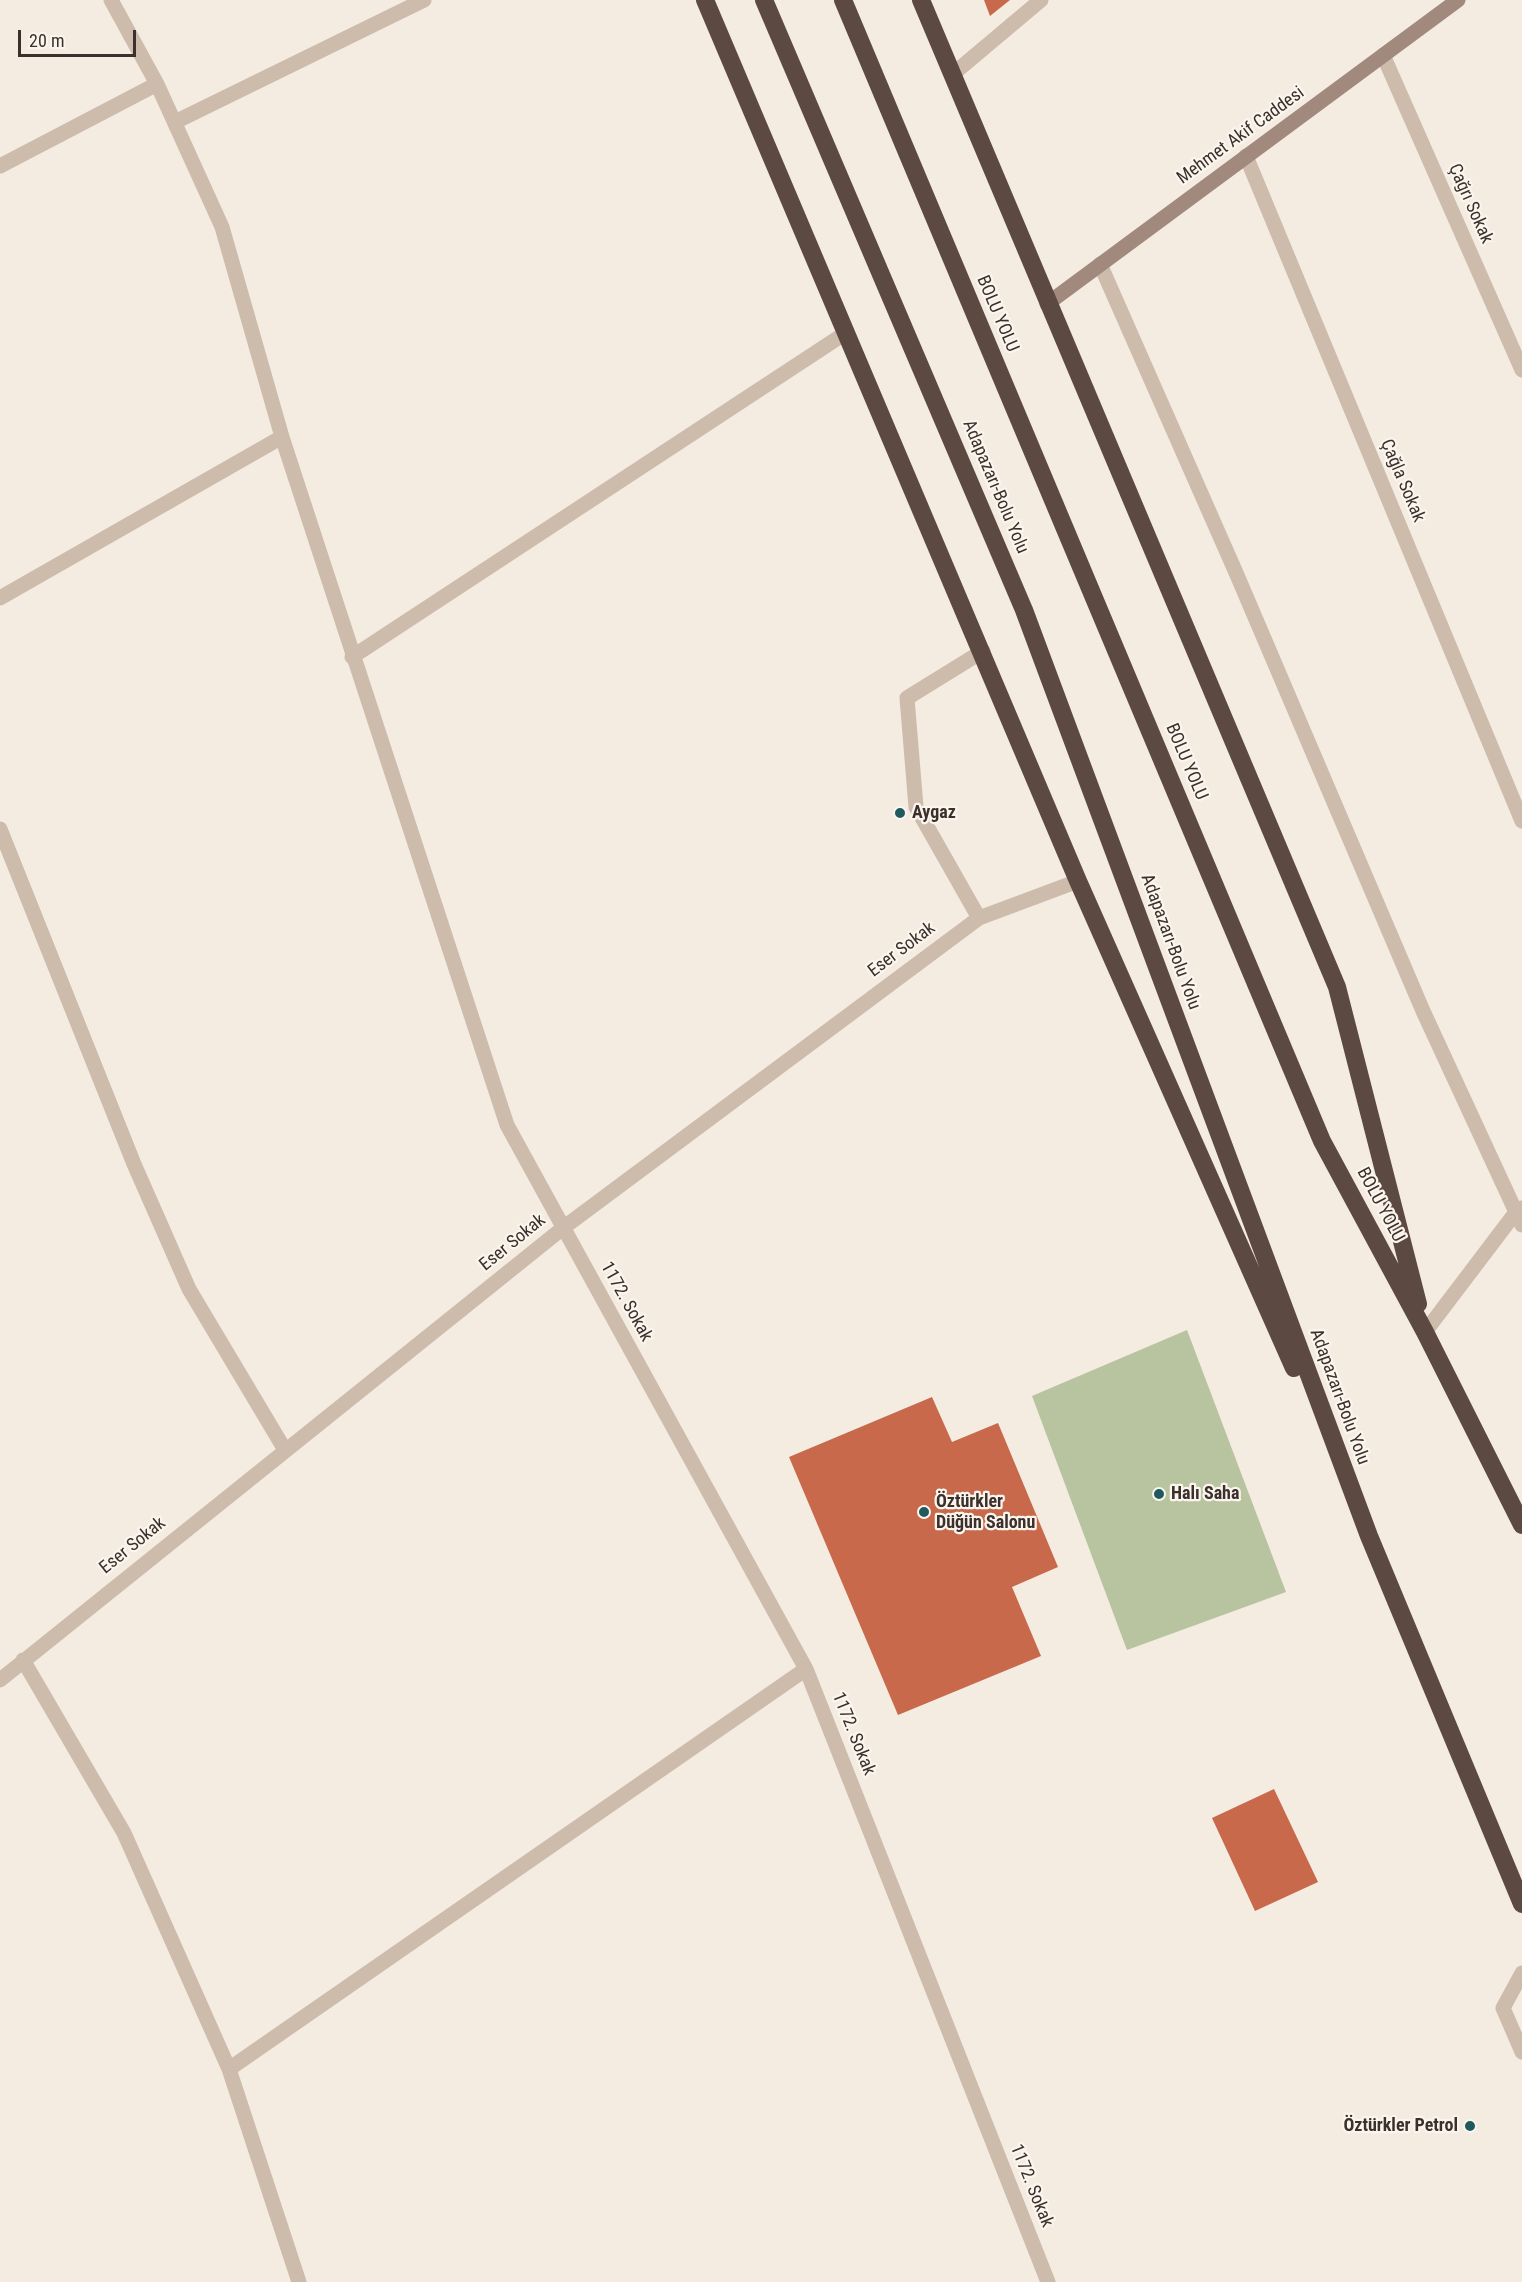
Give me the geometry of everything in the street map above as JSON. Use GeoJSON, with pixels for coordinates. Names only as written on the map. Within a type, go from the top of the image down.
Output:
{"type":"FeatureCollection","features":[{"type":"Feature","properties":{"kind":"highway"},"geometry":{"type":"LineString","coordinates":[[705,0],[983,651],[1078,881],[1369,1536]]}},
{"type":"Feature","properties":{"kind":"highway","name":"Adapazarı-Bolu Yolu"},"geometry":{"type":"LineString","coordinates":[[764,0],[1024,610],[1369,1536],[1522,1904]]}},
{"type":"Feature","properties":{"kind":"highway","name":"BOLU YOLU"},"geometry":{"type":"LineString","coordinates":[[843,0],[1322,1141],[1425,1332],[1522,1525]]}},
{"type":"Feature","properties":{"kind":"highway"},"geometry":{"type":"LineString","coordinates":[[921,0],[1047,304],[1337,987],[1425,1332]]}},
{"type":"Feature","properties":{"kind":"main road","name":"Mehmet Akif Caddesi"},"geometry":{"type":"LineString","coordinates":[[1047,304],[1458,0]]}},
{"type":"Feature","properties":{"kind":"street","name":"1172. Sokak"},"geometry":{"type":"LineString","coordinates":[[111,0],[157,84],[222,227],[282,437],[352,657],[507,1125],[806,1669],[1048,2282]]}},
{"type":"Feature","properties":{"kind":"street"},"geometry":{"type":"LineString","coordinates":[[175,122],[424,0]]}},
{"type":"Feature","properties":{"kind":"street"},"geometry":{"type":"LineString","coordinates":[[953,74],[1041,0]]}},
{"type":"Feature","properties":{"kind":"street","name":"Çağrı Sokak"},"geometry":{"type":"LineString","coordinates":[[1383,55],[1522,370]]}},
{"type":"Feature","properties":{"kind":"street"},"geometry":{"type":"LineString","coordinates":[[0,166],[157,84]]}},
{"type":"Feature","properties":{"kind":"street","name":"Çağla Sokak"},"geometry":{"type":"LineString","coordinates":[[1246,156],[1522,821]]}},
{"type":"Feature","properties":{"kind":"street"},"geometry":{"type":"LineString","coordinates":[[1100,264],[1233,564],[1423,1011],[1520,1215],[1425,1332]]}},
{"type":"Feature","properties":{"kind":"street"},"geometry":{"type":"LineString","coordinates":[[352,657],[847,332]]}},
{"type":"Feature","properties":{"kind":"street"},"geometry":{"type":"LineString","coordinates":[[0,598],[282,437]]}},
{"type":"Feature","properties":{"kind":"street"},"geometry":{"type":"LineString","coordinates":[[979,918],[916,807],[907,698],[983,651]]}},
{"type":"Feature","properties":{"kind":"street"},"geometry":{"type":"LineString","coordinates":[[0,829],[134,1164],[189,1289],[285,1450]]}},
{"type":"Feature","properties":{"kind":"street","name":"Eser Sokak"},"geometry":{"type":"LineString","coordinates":[[0,1680],[563,1228],[979,918],[1078,881]]}},
{"type":"Feature","properties":{"kind":"street"},"geometry":{"type":"LineString","coordinates":[[23,1660],[124,1833],[229,2069],[299,2282]]}},
{"type":"Feature","properties":{"kind":"street"},"geometry":{"type":"LineString","coordinates":[[229,2069],[806,1669]]}},
{"type":"Feature","properties":{"kind":"street"},"geometry":{"type":"LineString","coordinates":[[1522,1973],[1503,2008],[1522,2052]]}},
{"type":"Feature","properties":{"kind":"green space","name":"Halı Saha"},"geometry":{"type":"Polygon","coordinates":[[[1187,1330],[1286,1592],[1127,1650],[1032,1396],[1187,1330]]]}},
{"type":"Feature","properties":{"kind":"building"},"geometry":{"type":"Polygon","coordinates":[[[984,0],[1010,0],[990,16],[984,0]]]}},
{"type":"Feature","properties":{"kind":"building","name":"Öztürkler Düğün Salonu"},"geometry":{"type":"Polygon","coordinates":[[[932,1397],[952,1442],[998,1423],[1058,1567],[1012,1587],[1041,1656],[898,1715],[789,1457],[932,1397]]]}},
{"type":"Feature","properties":{"kind":"building"},"geometry":{"type":"Polygon","coordinates":[[[1274,1789],[1318,1882],[1255,1911],[1212,1818],[1274,1789]]]}},
{"type":"Feature","properties":{"kind":"place","name":"Aygaz"},"geometry":{"type":"Point","coordinates":[900,813]}},
{"type":"Feature","properties":{"kind":"place","name":"Halı Saha"},"geometry":{"type":"Point","coordinates":[1159,1494]}},
{"type":"Feature","properties":{"kind":"place","name":"Öztürkler Düğün Salonu"},"geometry":{"type":"Point","coordinates":[924,1512]}},
{"type":"Feature","properties":{"kind":"place","name":"Öztürkler Petrol"},"geometry":{"type":"Point","coordinates":[1470,2126]}}]}
